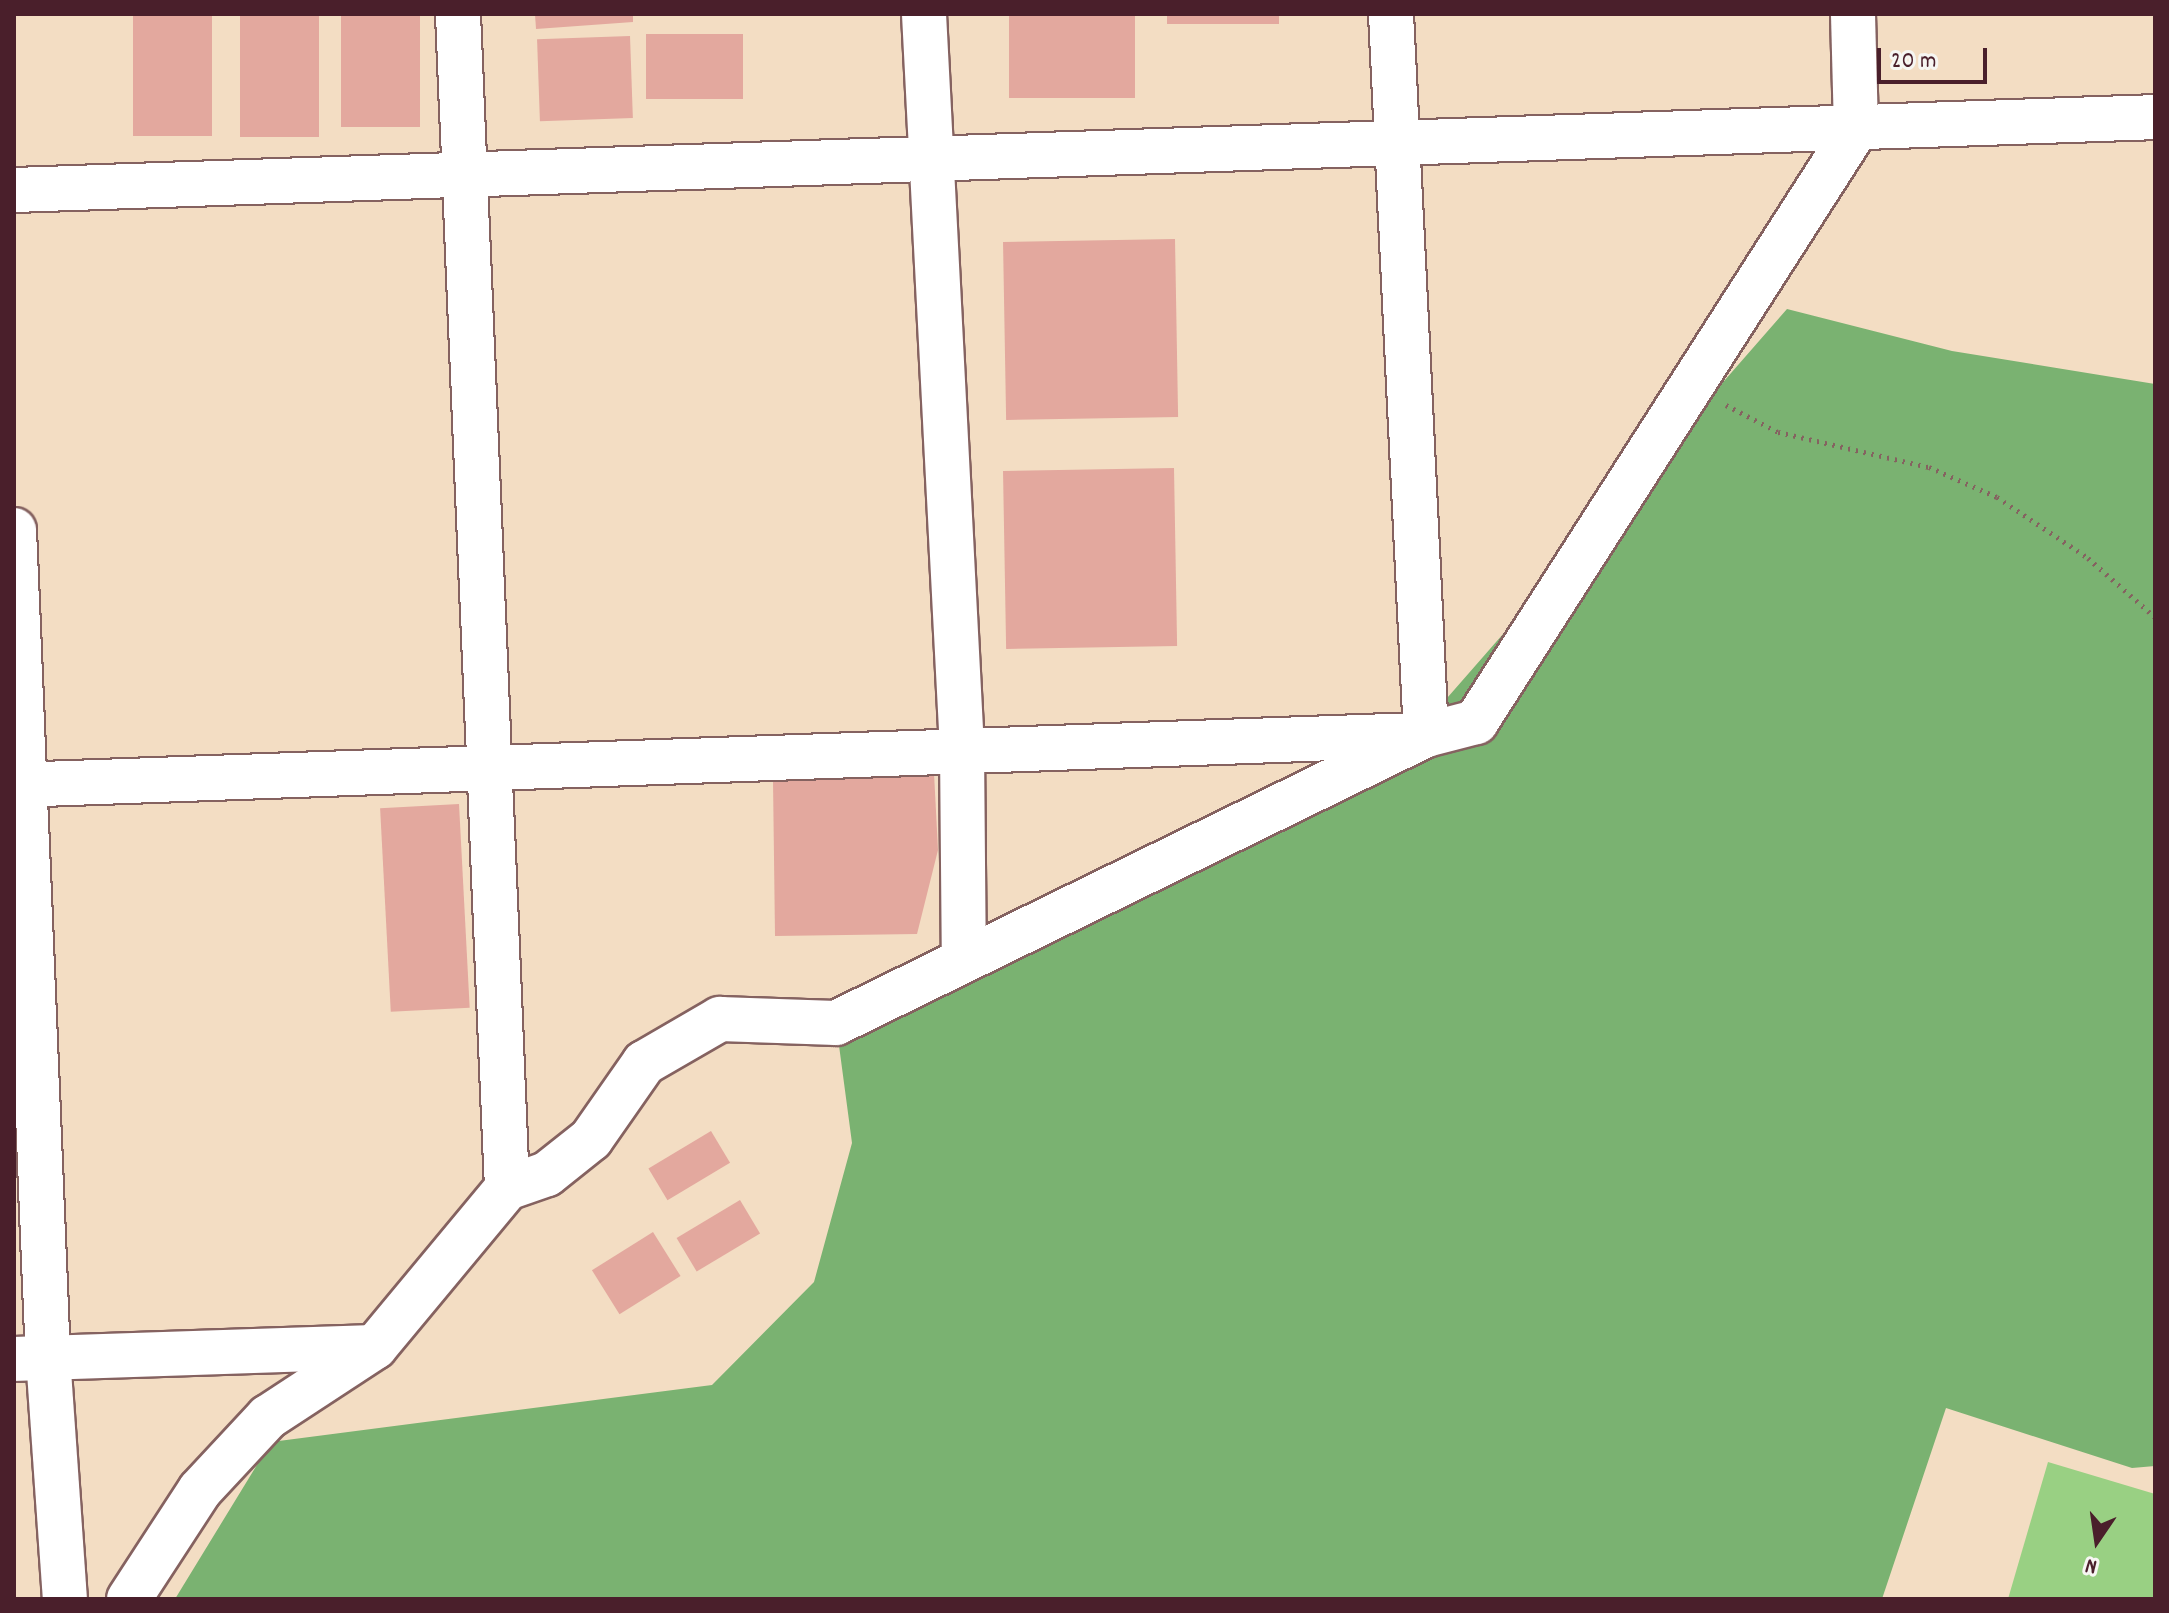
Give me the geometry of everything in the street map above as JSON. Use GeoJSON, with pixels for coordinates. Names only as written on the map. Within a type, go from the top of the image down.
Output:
{"type":"FeatureCollection","features":[{"type":"Feature","properties":{"kind":"street"},"geometry":{"type":"LineString","coordinates":[[458,14],[507,1188]]}},
{"type":"Feature","properties":{"kind":"street"},"geometry":{"type":"LineString","coordinates":[[924,14],[962,748],[964,959]]}},
{"type":"Feature","properties":{"kind":"street"},"geometry":{"type":"LineString","coordinates":[[1391,14],[1394,147],[1426,735]]}},
{"type":"Feature","properties":{"kind":"street"},"geometry":{"type":"LineString","coordinates":[[129,1599],[200,1490],[268,1417],[375,1347],[507,1188],[547,1174],[591,1139],[644,1063],[720,1019],[836,1023],[1426,735],[1476,722],[1856,129],[1853,14]]}},
{"type":"Feature","properties":{"kind":"street"},"geometry":{"type":"LineString","coordinates":[[14,190],[464,177],[931,158],[1394,147],[2155,117]]}},
{"type":"Feature","properties":{"kind":"street"},"geometry":{"type":"LineString","coordinates":[[14,530],[31,1358],[65,1599]]}},
{"type":"Feature","properties":{"kind":"street"},"geometry":{"type":"LineString","coordinates":[[19,785],[962,748],[1426,735]]}},
{"type":"Feature","properties":{"kind":"street"},"geometry":{"type":"LineString","coordinates":[[31,1358],[375,1347]]}},
{"type":"Feature","properties":{"kind":"path"},"geometry":{"type":"LineString","coordinates":[[1691,387],[1778,432],[1929,467],[1997,497],[2088,558],[2155,617]]}},
{"type":"Feature","properties":{"kind":"green space"},"geometry":{"type":"Polygon","coordinates":[[[1787,309],[1952,351],[2155,384],[2155,1466],[2132,1468],[1946,1408],[1882,1599],[175,1599],[271,1442],[712,1385],[814,1282],[852,1143],[836,1023],[1406,745],[1787,309]]]}},
{"type":"Feature","properties":{"kind":"green space"},"geometry":{"type":"Polygon","coordinates":[[[2048,1462],[2155,1494],[2155,1599],[2008,1599],[2048,1462]]]}},
{"type":"Feature","properties":{"kind":"building"},"geometry":{"type":"Polygon","coordinates":[[[133,14],[212,14],[212,136],[133,136],[133,14]]]}},
{"type":"Feature","properties":{"kind":"building"},"geometry":{"type":"Polygon","coordinates":[[[240,14],[319,14],[319,137],[240,137],[240,14]]]}},
{"type":"Feature","properties":{"kind":"building"},"geometry":{"type":"Polygon","coordinates":[[[341,14],[420,14],[420,127],[341,127],[341,14]]]}},
{"type":"Feature","properties":{"kind":"building"},"geometry":{"type":"Polygon","coordinates":[[[535,14],[633,14],[633,22],[536,29],[535,14]]]}},
{"type":"Feature","properties":{"kind":"building"},"geometry":{"type":"Polygon","coordinates":[[[1009,14],[1135,14],[1135,98],[1009,98],[1009,14]]]}},
{"type":"Feature","properties":{"kind":"building"},"geometry":{"type":"Polygon","coordinates":[[[1167,14],[1279,14],[1279,24],[1167,24],[1167,14]]]}},
{"type":"Feature","properties":{"kind":"building"},"geometry":{"type":"Polygon","coordinates":[[[646,34],[743,34],[743,99],[646,99],[646,34]]]}},
{"type":"Feature","properties":{"kind":"building"},"geometry":{"type":"Polygon","coordinates":[[[630,36],[633,118],[540,121],[537,39],[630,36]]]}},
{"type":"Feature","properties":{"kind":"building"},"geometry":{"type":"Polygon","coordinates":[[[1175,239],[1178,417],[1006,420],[1003,242],[1175,239]]]}},
{"type":"Feature","properties":{"kind":"building"},"geometry":{"type":"Polygon","coordinates":[[[1174,468],[1177,646],[1006,649],[1003,471],[1174,468]]]}},
{"type":"Feature","properties":{"kind":"building"},"geometry":{"type":"Polygon","coordinates":[[[934,773],[938,850],[917,934],[775,936],[773,780],[934,773]]]}},
{"type":"Feature","properties":{"kind":"building"},"geometry":{"type":"Polygon","coordinates":[[[459,804],[470,1008],[391,1012],[380,808],[459,804]]]}},
{"type":"Feature","properties":{"kind":"building"},"geometry":{"type":"Polygon","coordinates":[[[711,1131],[730,1163],[667,1200],[648,1169],[711,1131]]]}},
{"type":"Feature","properties":{"kind":"building"},"geometry":{"type":"Polygon","coordinates":[[[740,1200],[760,1233],[697,1272],[677,1238],[740,1200]]]}},
{"type":"Feature","properties":{"kind":"building"},"geometry":{"type":"Polygon","coordinates":[[[653,1232],[681,1276],[619,1314],[592,1270],[653,1232]]]}}]}
